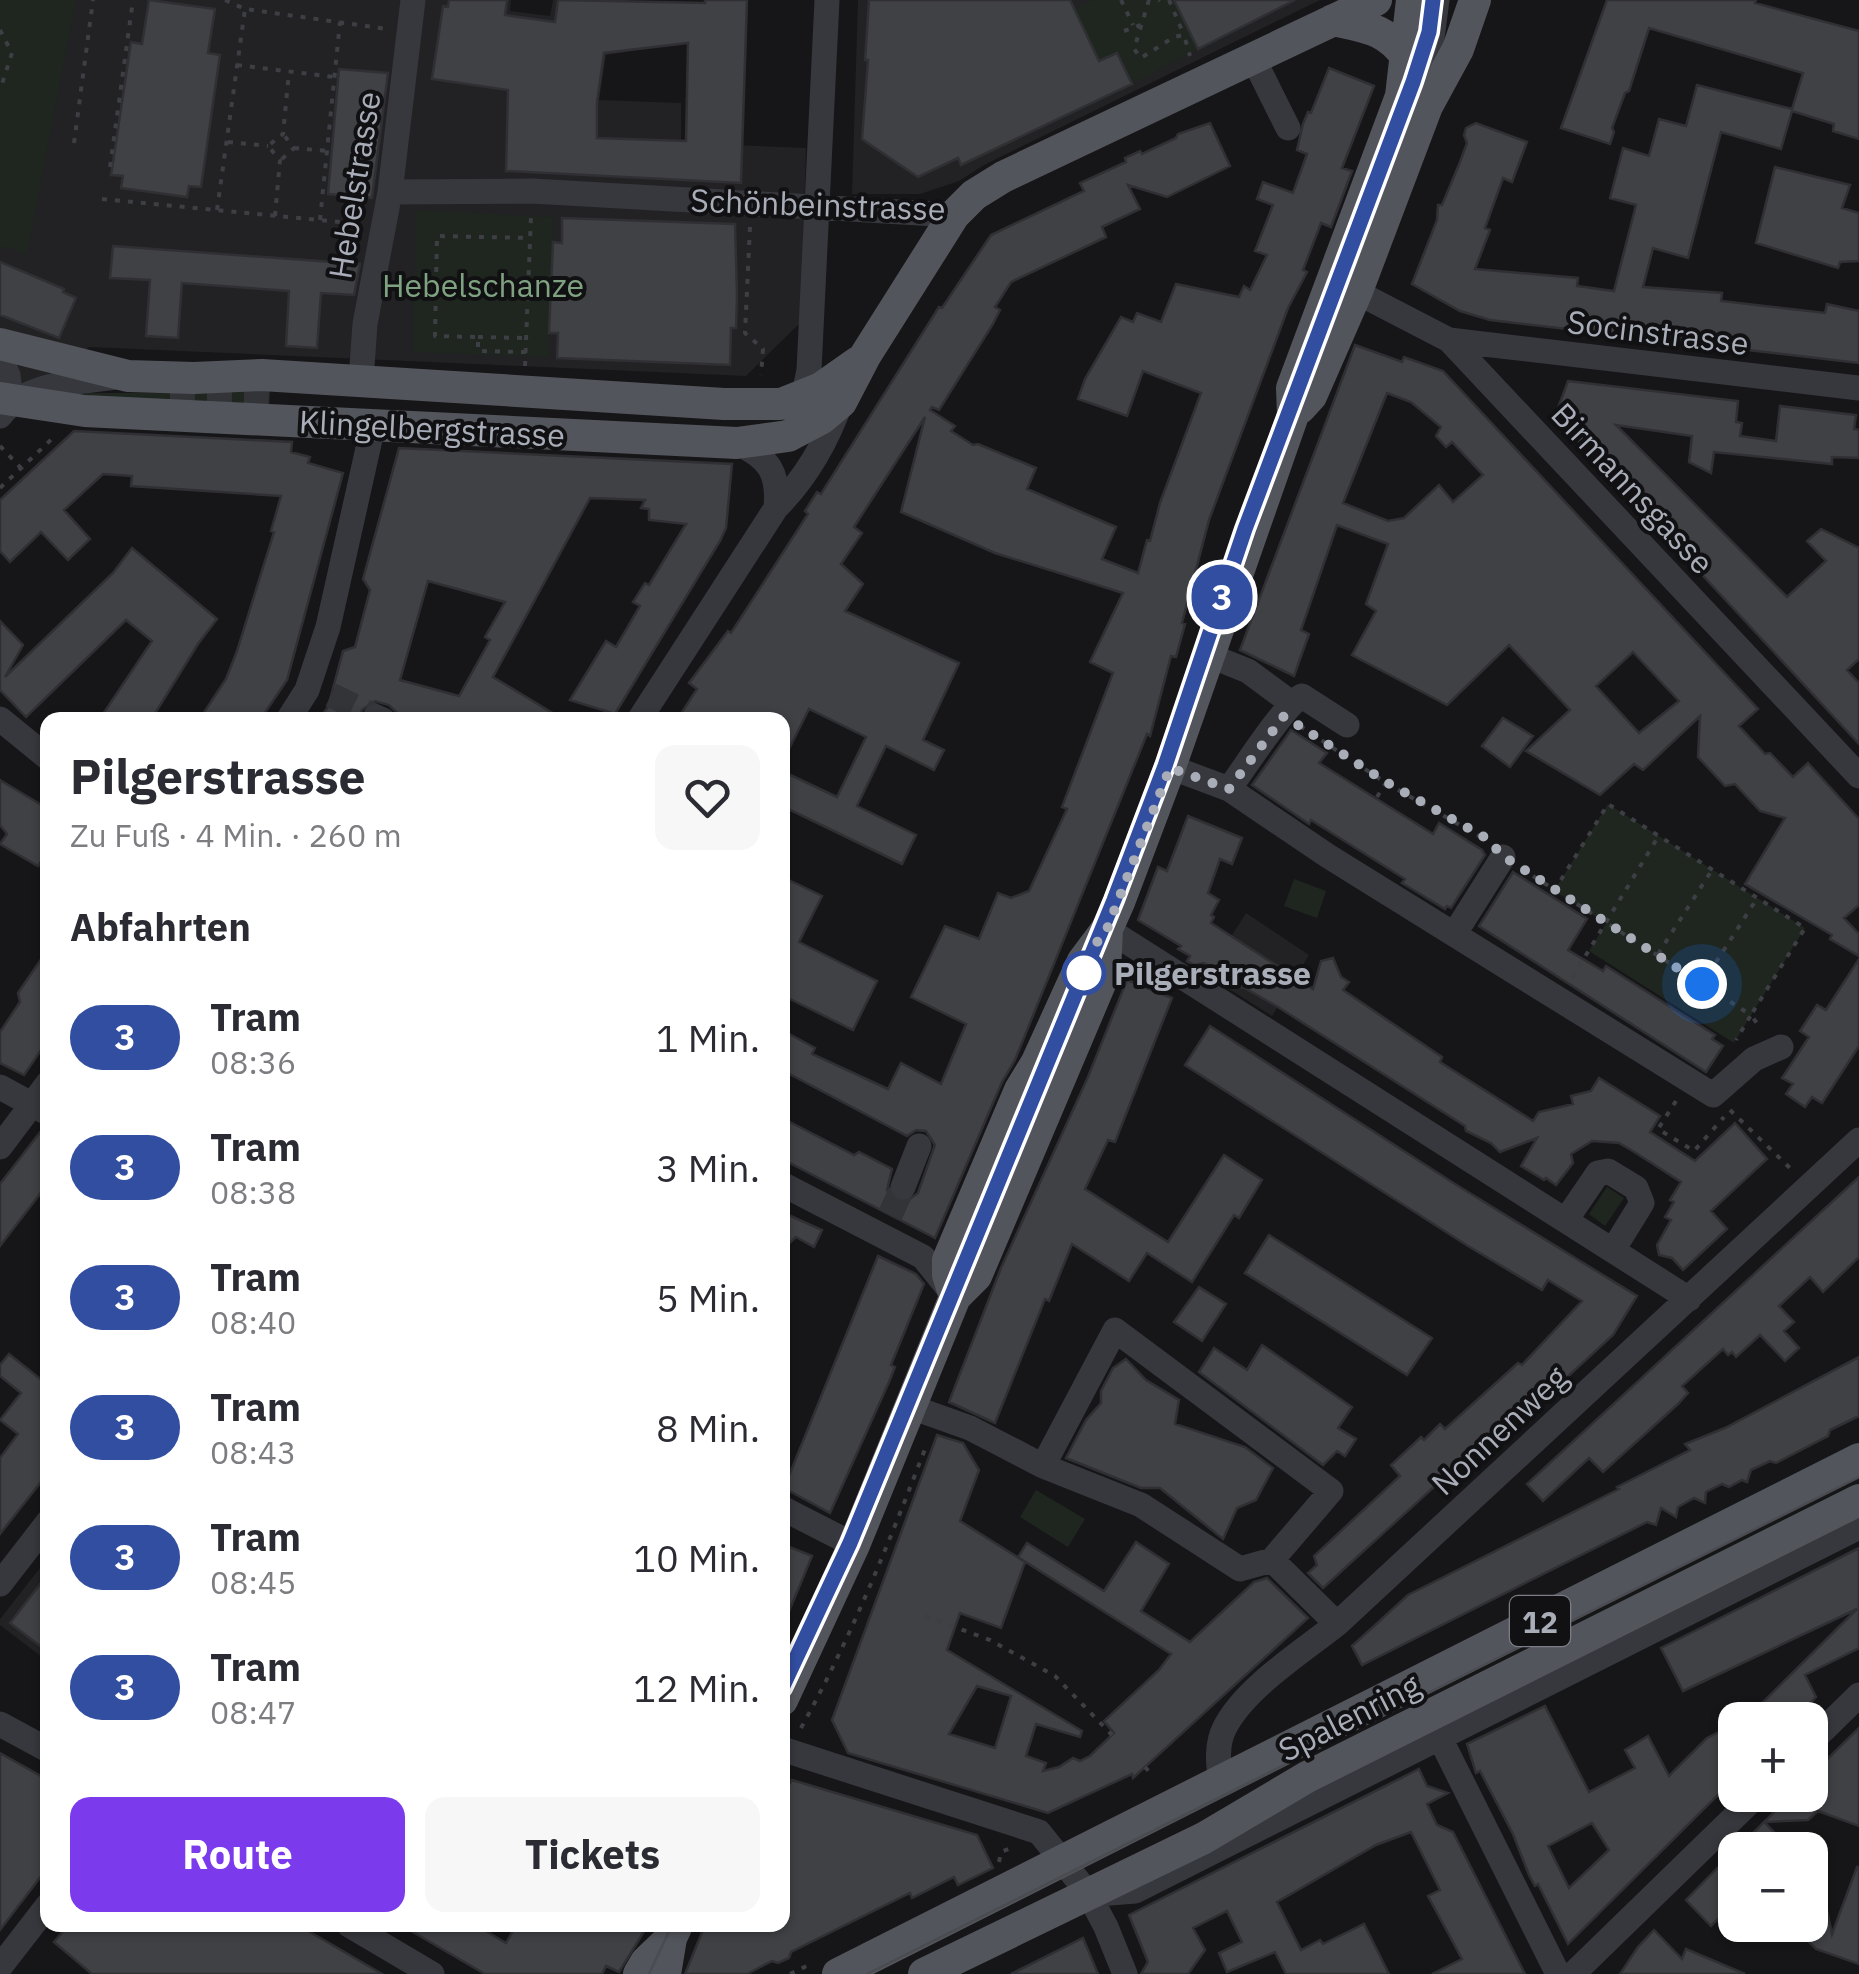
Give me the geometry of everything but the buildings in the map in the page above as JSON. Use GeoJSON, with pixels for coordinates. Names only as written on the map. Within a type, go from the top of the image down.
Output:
{"type":"FeatureCollection","features":[{"type":"Feature","properties":{"kind":"main road","name":"Schönbeinstrasse"},"geometry":{"type":"LineString","coordinates":[[954,215],[974,195],[1003,176],[1376,0]]}},
{"type":"Feature","properties":{"kind":"main road"},"geometry":{"type":"LineString","coordinates":[[790,1683],[854,1545],[924,1412],[955,1297],[948,1260],[1020,1090],[1038,1062],[1083,961],[1107,929],[1170,768],[1293,415],[1312,396],[1402,96],[1412,0]]}},
{"type":"Feature","properties":{"kind":"main road"},"geometry":{"type":"LineString","coordinates":[[1451,0],[1462,39]]}},
{"type":"Feature","properties":{"kind":"main road"},"geometry":{"type":"LineString","coordinates":[[1344,285],[1462,39],[1475,0]]}},
{"type":"Feature","properties":{"kind":"main road"},"geometry":{"type":"LineString","coordinates":[[1333,20],[1379,30],[1398,43],[1408,59]]}},
{"type":"Feature","properties":{"kind":"main road"},"geometry":{"type":"LineString","coordinates":[[841,402],[865,356],[954,215]]}},
{"type":"Feature","properties":{"kind":"main road","name":"Klingelbergstrasse"},"geometry":{"type":"LineString","coordinates":[[0,344],[128,376],[262,375],[724,404],[781,404],[836,379],[865,356]]}},
{"type":"Feature","properties":{"kind":"main road","name":"Klingelbergstrasse"},"geometry":{"type":"LineString","coordinates":[[4,405],[737,443],[774,441],[822,418],[841,402]]}},
{"type":"Feature","properties":{"kind":"main road","name":"Spalenring"},"geometry":{"type":"LineString","coordinates":[[838,1974],[1859,1459]]}},
{"type":"Feature","properties":{"kind":"main road","name":"Spalenring"},"geometry":{"type":"LineString","coordinates":[[924,1974],[1204,1838],[1307,1777],[1859,1500]]}},
{"type":"Feature","properties":{"kind":"main road"},"geometry":{"type":"LineString","coordinates":[[639,1974],[674,1932]]}},
{"type":"Feature","properties":{"kind":"main road"},"geometry":{"type":"LineString","coordinates":[[666,1974],[674,1932]]}},
{"type":"Feature","properties":{"kind":"street","name":"Hebelstrasse"},"geometry":{"type":"LineString","coordinates":[[362,380],[364,324],[390,192],[413,0]]}},
{"type":"Feature","properties":{"kind":"street"},"geometry":{"type":"LineString","coordinates":[[774,441],[804,395],[827,0]]}},
{"type":"Feature","properties":{"kind":"street"},"geometry":{"type":"LineString","coordinates":[[1421,122],[1437,0]]}},
{"type":"Feature","properties":{"kind":"street"},"geometry":{"type":"LineString","coordinates":[[1253,58],[1288,128]]}},
{"type":"Feature","properties":{"kind":"street","name":"Schönbeinstrasse"},"geometry":{"type":"LineString","coordinates":[[390,192],[532,191],[954,215]]}},
{"type":"Feature","properties":{"kind":"street","name":"Birmannsgasse"},"geometry":{"type":"LineString","coordinates":[[1344,285],[1449,340],[1859,776]]}},
{"type":"Feature","properties":{"kind":"street","name":"Socinstrasse"},"geometry":{"type":"LineString","coordinates":[[1449,340],[1859,388]]}},
{"type":"Feature","properties":{"kind":"street"},"geometry":{"type":"LineString","coordinates":[[0,359],[8,376],[4,405]]}},
{"type":"Feature","properties":{"kind":"street","name":"Klingelbergstrasse"},"geometry":{"type":"LineString","coordinates":[[4,405],[47,386],[128,376]]}},
{"type":"Feature","properties":{"kind":"street"},"geometry":{"type":"LineString","coordinates":[[644,712],[776,508],[800,481],[832,428],[841,402]]}},
{"type":"Feature","properties":{"kind":"street"},"geometry":{"type":"LineString","coordinates":[[297,712],[320,690],[328,626],[373,426]]}},
{"type":"Feature","properties":{"kind":"street"},"geometry":{"type":"LineString","coordinates":[[737,443],[767,462],[776,484],[776,508]]}},
{"type":"Feature","properties":{"kind":"street"},"geometry":{"type":"LineString","coordinates":[[1208,656],[1248,671],[1287,709]]}},
{"type":"Feature","properties":{"kind":"street"},"geometry":{"type":"LineString","coordinates":[[1229,789],[1287,709],[1302,696],[1347,725]]}},
{"type":"Feature","properties":{"kind":"street"},"geometry":{"type":"LineString","coordinates":[[0,719],[40,752]]}},
{"type":"Feature","properties":{"kind":"street"},"geometry":{"type":"LineString","coordinates":[[1170,768],[1229,789],[1328,856],[1540,972]]}},
{"type":"Feature","properties":{"kind":"street"},"geometry":{"type":"LineString","coordinates":[[1459,928],[1503,856]]}},
{"type":"Feature","properties":{"kind":"street"},"geometry":{"type":"LineString","coordinates":[[1459,928],[1558,999],[1722,1102],[1754,1059],[1778,1048]]}},
{"type":"Feature","properties":{"kind":"street"},"geometry":{"type":"LineString","coordinates":[[1107,929],[1689,1299]]}},
{"type":"Feature","properties":{"kind":"street"},"geometry":{"type":"LineString","coordinates":[[0,1087],[40,1099]]}},
{"type":"Feature","properties":{"kind":"street"},"geometry":{"type":"LineString","coordinates":[[0,1147],[40,1103]]}},
{"type":"Feature","properties":{"kind":"street","name":"Nonnenweg"},"geometry":{"type":"LineString","coordinates":[[1221,1782],[1218,1764],[1225,1726],[1256,1690],[1337,1624],[1859,1140]]}},
{"type":"Feature","properties":{"kind":"street"},"geometry":{"type":"LineString","coordinates":[[903,1186],[919,1146]]}},
{"type":"Feature","properties":{"kind":"street"},"geometry":{"type":"LineString","coordinates":[[1566,1220],[1598,1173],[1608,1171],[1636,1188],[1642,1202],[1613,1250]]}},
{"type":"Feature","properties":{"kind":"street"},"geometry":{"type":"LineString","coordinates":[[790,1187],[886,1225],[923,1257],[955,1297]]}},
{"type":"Feature","properties":{"kind":"street"},"geometry":{"type":"LineString","coordinates":[[924,1412],[970,1428],[1043,1466],[1141,1504],[1240,1569],[1272,1560],[1331,1490],[1115,1330],[1043,1466]]}},
{"type":"Feature","properties":{"kind":"street"},"geometry":{"type":"LineString","coordinates":[[790,1512],[854,1545]]}},
{"type":"Feature","properties":{"kind":"street","name":"Spalenring"},"geometry":{"type":"LineString","coordinates":[[1088,1893],[1113,1895],[1135,1891],[1859,1527]]}},
{"type":"Feature","properties":{"kind":"street"},"geometry":{"type":"LineString","coordinates":[[0,1584],[40,1532]]}},
{"type":"Feature","properties":{"kind":"street"},"geometry":{"type":"LineString","coordinates":[[1272,1560],[1337,1624]]}},
{"type":"Feature","properties":{"kind":"street"},"geometry":{"type":"LineString","coordinates":[[1828,1725],[1859,1695]]}},
{"type":"Feature","properties":{"kind":"street"},"geometry":{"type":"LineString","coordinates":[[0,1724],[40,1746]]}},
{"type":"Feature","properties":{"kind":"street"},"geometry":{"type":"LineString","coordinates":[[1439,1736],[1558,1974]]}},
{"type":"Feature","properties":{"kind":"street"},"geometry":{"type":"LineString","coordinates":[[790,1744],[1039,1832],[1088,1893],[1124,1974]]}},
{"type":"Feature","properties":{"kind":"street"},"geometry":{"type":"LineString","coordinates":[[1573,1974],[1740,1812]]}},
{"type":"Feature","properties":{"kind":"street"},"geometry":{"type":"LineString","coordinates":[[0,1967],[40,1915]]}},
{"type":"Feature","properties":{"kind":"street"},"geometry":{"type":"LineString","coordinates":[[361,1932],[432,1974]]}},
{"type":"Feature","properties":{"kind":"path"},"geometry":{"type":"LineString","coordinates":[[74,144],[93,0]]}},
{"type":"Feature","properties":{"kind":"path"},"geometry":{"type":"LineString","coordinates":[[110,167],[133,0]]}},
{"type":"Feature","properties":{"kind":"path"},"geometry":{"type":"LineString","coordinates":[[225,0],[245,9],[408,32]]}},
{"type":"Feature","properties":{"kind":"path"},"geometry":{"type":"LineString","coordinates":[[1121,0],[1133,26]]}},
{"type":"Feature","properties":{"kind":"path"},"geometry":{"type":"LineString","coordinates":[[1149,0],[1134,49],[1142,58],[1184,35]]}},
{"type":"Feature","properties":{"kind":"path"},"geometry":{"type":"LineString","coordinates":[[1170,0],[1184,35],[1194,85]]}},
{"type":"Feature","properties":{"kind":"path"},"geometry":{"type":"LineString","coordinates":[[217,210],[245,9]]}},
{"type":"Feature","properties":{"kind":"path"},"geometry":{"type":"LineString","coordinates":[[320,220],[340,22]]}},
{"type":"Feature","properties":{"kind":"path"},"geometry":{"type":"LineString","coordinates":[[1124,31],[1142,24]]}},
{"type":"Feature","properties":{"kind":"path"},"geometry":{"type":"LineString","coordinates":[[0,30],[12,53],[0,90]]}},
{"type":"Feature","properties":{"kind":"path"},"geometry":{"type":"LineString","coordinates":[[237,65],[334,77]]}},
{"type":"Feature","properties":{"kind":"path"},"geometry":{"type":"LineString","coordinates":[[289,72],[283,134],[294,148],[327,152]]}},
{"type":"Feature","properties":{"kind":"path"},"geometry":{"type":"LineString","coordinates":[[268,146],[283,134]]}},
{"type":"Feature","properties":{"kind":"path"},"geometry":{"type":"LineString","coordinates":[[226,142],[268,146],[280,160]]}},
{"type":"Feature","properties":{"kind":"path"},"geometry":{"type":"LineString","coordinates":[[275,216],[280,160],[294,148]]}},
{"type":"Feature","properties":{"kind":"path"},"geometry":{"type":"LineString","coordinates":[[102,200],[384,226]]}},
{"type":"Feature","properties":{"kind":"path"},"geometry":{"type":"LineString","coordinates":[[752,202],[745,333],[763,349],[760,386]]}},
{"type":"Feature","properties":{"kind":"path"},"geometry":{"type":"LineString","coordinates":[[478,336],[478,351],[526,351],[531,218]]}},
{"type":"Feature","properties":{"kind":"path"},"geometry":{"type":"LineString","coordinates":[[526,338],[435,336],[437,236],[530,238]]}},
{"type":"Feature","properties":{"kind":"path"},"geometry":{"type":"LineString","coordinates":[[738,295],[747,295]]}},
{"type":"Feature","properties":{"kind":"path"},"geometry":{"type":"LineString","coordinates":[[0,446],[21,468]]}},
{"type":"Feature","properties":{"kind":"path"},"geometry":{"type":"LineString","coordinates":[[1287,709],[1386,782],[1486,838],[1503,856],[1554,891],[1751,1015],[1778,1048]]}},
{"type":"Feature","properties":{"kind":"path"},"geometry":{"type":"LineString","coordinates":[[1377,797],[1386,782]]}},
{"type":"Feature","properties":{"kind":"path"},"geometry":{"type":"LineString","coordinates":[[1554,891],[1608,804],[1805,928],[1729,1051]]}},
{"type":"Feature","properties":{"kind":"path"},"geometry":{"type":"LineString","coordinates":[[1558,999],[1658,836]]}},
{"type":"Feature","properties":{"kind":"path"},"geometry":{"type":"LineString","coordinates":[[1658,956],[1712,870]]}},
{"type":"Feature","properties":{"kind":"path"},"geometry":{"type":"LineString","coordinates":[[1702,984],[1758,898]]}},
{"type":"Feature","properties":{"kind":"path"},"geometry":{"type":"LineString","coordinates":[[1688,1080],[1658,1129],[1694,1151],[1722,1102],[1782,1161]]}},
{"type":"Feature","properties":{"kind":"path"},"geometry":{"type":"LineString","coordinates":[[790,1742],[836,1666],[871,1597],[924,1412]]}},
{"type":"Feature","properties":{"kind":"path"},"geometry":{"type":"LineString","coordinates":[[925,1616],[990,1640],[1055,1676],[1112,1734]]}},
{"type":"Feature","properties":{"kind":"path"},"geometry":{"type":"LineString","coordinates":[[1145,1768],[1152,1774]]}},
{"type":"Feature","properties":{"kind":"shaded area"},"geometry":{"type":"Polygon","coordinates":[[[0,0],[511,0],[510,11],[550,16],[553,0],[628,0],[626,52],[606,55],[599,100],[681,103],[681,143],[806,148],[801,322],[746,376],[89,347],[0,423],[0,0]]]}},
{"type":"Feature","properties":{"kind":"shaded area"},"geometry":{"type":"Polygon","coordinates":[[[858,0],[1320,0],[984,165],[959,181],[920,194],[852,194],[858,0]]]}},
{"type":"Feature","properties":{"kind":"shaded area"},"geometry":{"type":"Polygon","coordinates":[[[1246,913],[1309,955],[1272,1016],[1207,975],[1246,913]]]}},
{"type":"Feature","properties":{"kind":"shaded area"},"geometry":{"type":"Polygon","coordinates":[[[40,1568],[40,1656],[0,1625],[0,1619],[40,1568]]]}},
{"type":"Feature","properties":{"kind":"green space"},"geometry":{"type":"Polygon","coordinates":[[[0,0],[76,0],[27,253],[0,246],[0,0]]]}},
{"type":"Feature","properties":{"kind":"green space"},"geometry":{"type":"Polygon","coordinates":[[[1094,0],[1176,0],[1198,49],[1132,84],[1117,53],[1099,61],[1074,10],[1094,0]]]}},
{"type":"Feature","properties":{"kind":"green space","name":"Hebelschanze"},"geometry":{"type":"Polygon","coordinates":[[[416,210],[553,217],[548,357],[413,352],[416,210]]]}},
{"type":"Feature","properties":{"kind":"green space"},"geometry":{"type":"Polygon","coordinates":[[[271,385],[269,407],[83,400],[86,393],[196,393],[271,385]]]}},
{"type":"Feature","properties":{"kind":"green space"},"geometry":{"type":"Polygon","coordinates":[[[1608,804],[1805,928],[1734,1043],[1589,951],[1606,923],[1554,891],[1608,804]]]}},
{"type":"Feature","properties":{"kind":"green space"},"geometry":{"type":"Polygon","coordinates":[[[1294,879],[1326,891],[1317,918],[1284,906],[1294,879]]]}},
{"type":"Feature","properties":{"kind":"green space"},"geometry":{"type":"Polygon","coordinates":[[[1607,1187],[1624,1198],[1605,1226],[1589,1214],[1607,1187]]]}},
{"type":"Feature","properties":{"kind":"green space"},"geometry":{"type":"Polygon","coordinates":[[[1036,1490],[1085,1519],[1068,1547],[1020,1517],[1036,1490]]]}},
{"type":"Feature","properties":{"kind":"tunnel"},"geometry":{"type":"LineString","coordinates":[[170,393],[270,396]]}},
{"type":"Feature","properties":{"kind":"tunnel"},"geometry":{"type":"LineString","coordinates":[[331,695],[366,712]]}},
{"type":"Feature","properties":{"kind":"tunnel"},"geometry":{"type":"LineString","coordinates":[[890,1215],[903,1187]]}},
{"type":"Feature","properties":{"kind":"tram line","name":"3"},"geometry":{"type":"LineString","coordinates":[[790,1671],[850,1543],[1114,900],[1165,766],[1245,529],[1422,58],[1433,0]]}},
{"type":"Feature","properties":{"kind":"tram line"},"geometry":{"type":"LineString","coordinates":[[790,1694],[876,1506],[1123,904],[1345,285],[1431,62],[1442,0]]}},
{"type":"Feature","properties":{"kind":"tram line"},"geometry":{"type":"LineString","coordinates":[[867,1974],[1859,1477]]}},
{"type":"Feature","properties":{"kind":"tram line"},"geometry":{"type":"LineString","coordinates":[[649,1974],[669,1932]]}},
{"type":"Feature","properties":{"kind":"place","name":"Pilgerstrasse"},"geometry":{"type":"Point","coordinates":[1084,973]}},
{"type":"Feature","properties":{"kind":"route"},"geometry":{"type":"LineString","coordinates":[[1084,973],[1083,961],[1107,929],[1170,768],[1229,789],[1284,716],[1386,782],[1486,838],[1503,856],[1554,891],[1702,984]]}}]}
